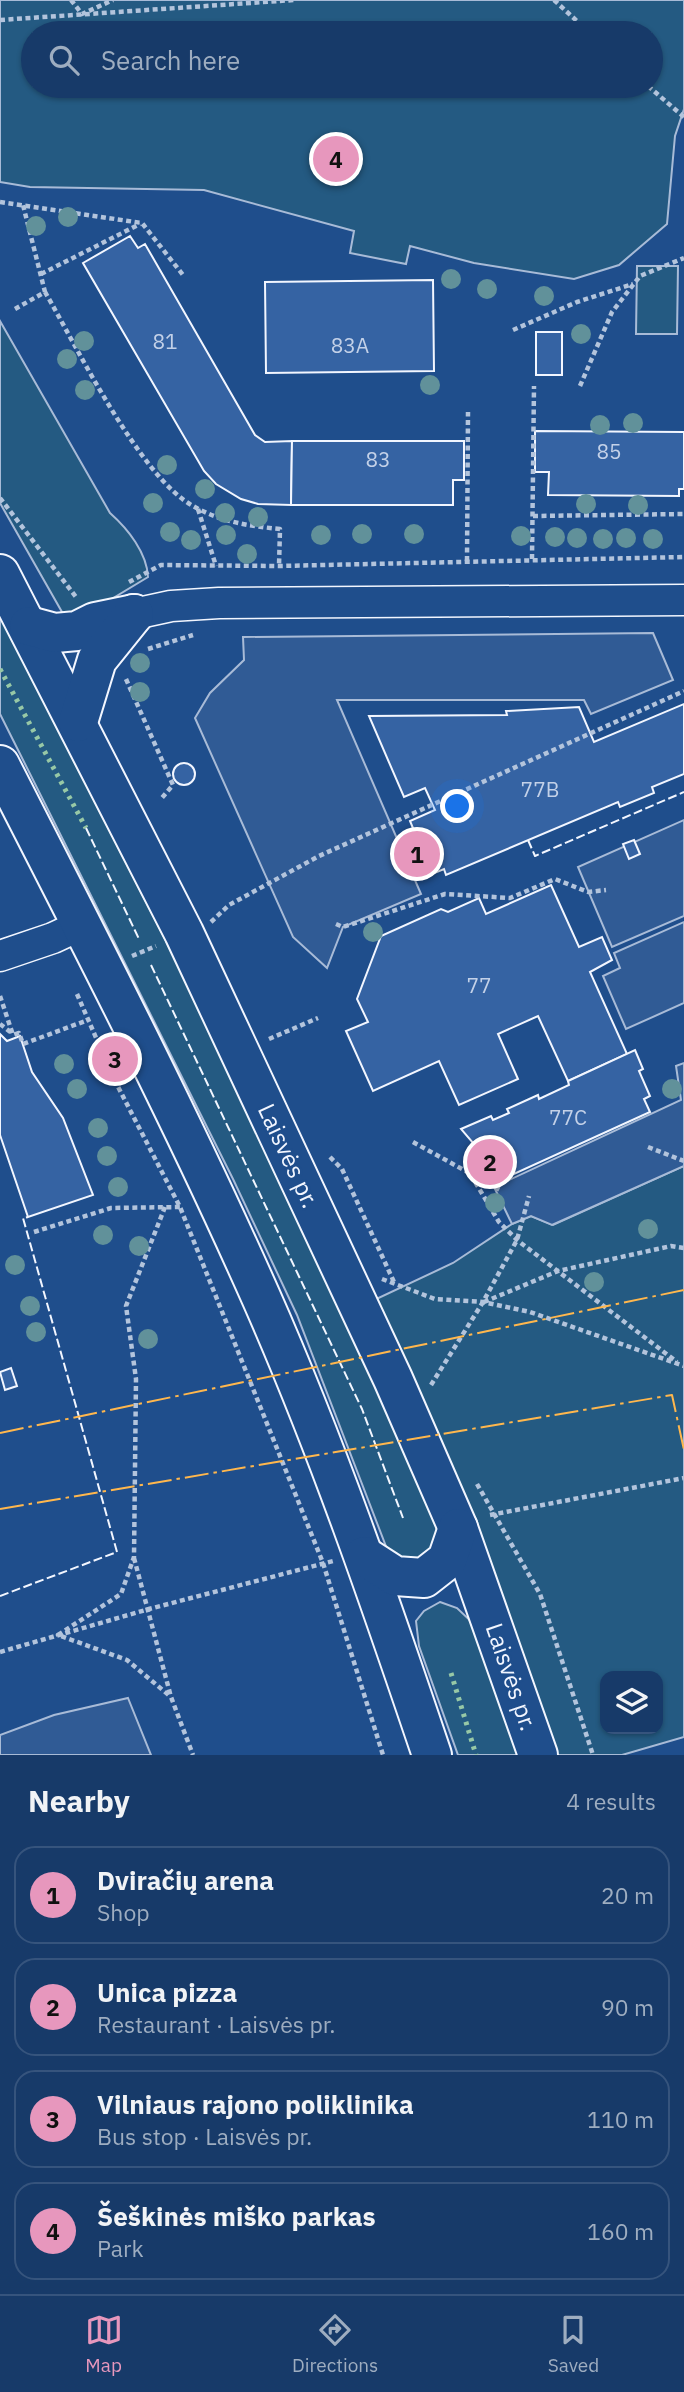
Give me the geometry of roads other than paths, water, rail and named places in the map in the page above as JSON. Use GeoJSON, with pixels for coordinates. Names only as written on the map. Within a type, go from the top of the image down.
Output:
{"type":"FeatureCollection","features":[{"type":"Feature","properties":{"kind":"main road","name":"Laisvės pr."},"geometry":{"type":"LineString","coordinates":[[0,574],[29,625],[184,933],[393,1379],[456,1524],[538,1755]]}},
{"type":"Feature","properties":{"kind":"main road"},"geometry":{"type":"LineString","coordinates":[[29,625],[55,633],[77,631],[131,598]]}},
{"type":"Feature","properties":{"kind":"main road"},"geometry":{"type":"LineString","coordinates":[[78,722],[97,660],[131,598]]}},
{"type":"Feature","properties":{"kind":"main road"},"geometry":{"type":"LineString","coordinates":[[0,765],[83,925],[261,1298],[364,1556],[432,1755]]}},
{"type":"Feature","properties":{"kind":"main road"},"geometry":{"type":"LineString","coordinates":[[364,1556],[395,1576],[424,1578],[447,1560],[456,1524]]}},
{"type":"Feature","properties":{"kind":"main road"},"geometry":{"type":"LineString","coordinates":[[393,1640],[407,1609],[414,1600],[427,1594],[457,1593],[489,1611]]}},
{"type":"Feature","properties":{"kind":"street"},"geometry":{"type":"LineString","coordinates":[[131,598],[171,606],[219,603],[684,600]]}},
{"type":"Feature","properties":{"kind":"street"},"geometry":{"type":"LineString","coordinates":[[0,956],[83,925]]}},
{"type":"Feature","properties":{"kind":"place","name":"Šeškinės miško parkas"},"geometry":{"type":"Point","coordinates":[336,159]}},
{"type":"Feature","properties":{"kind":"place","name":"Dviračių arena"},"geometry":{"type":"Point","coordinates":[417,854]}},
{"type":"Feature","properties":{"kind":"place","name":"Vilniaus rajono poliklinika"},"geometry":{"type":"Point","coordinates":[115,1059]}},
{"type":"Feature","properties":{"kind":"place","name":"Unica pizza"},"geometry":{"type":"Point","coordinates":[490,1162]}}]}
